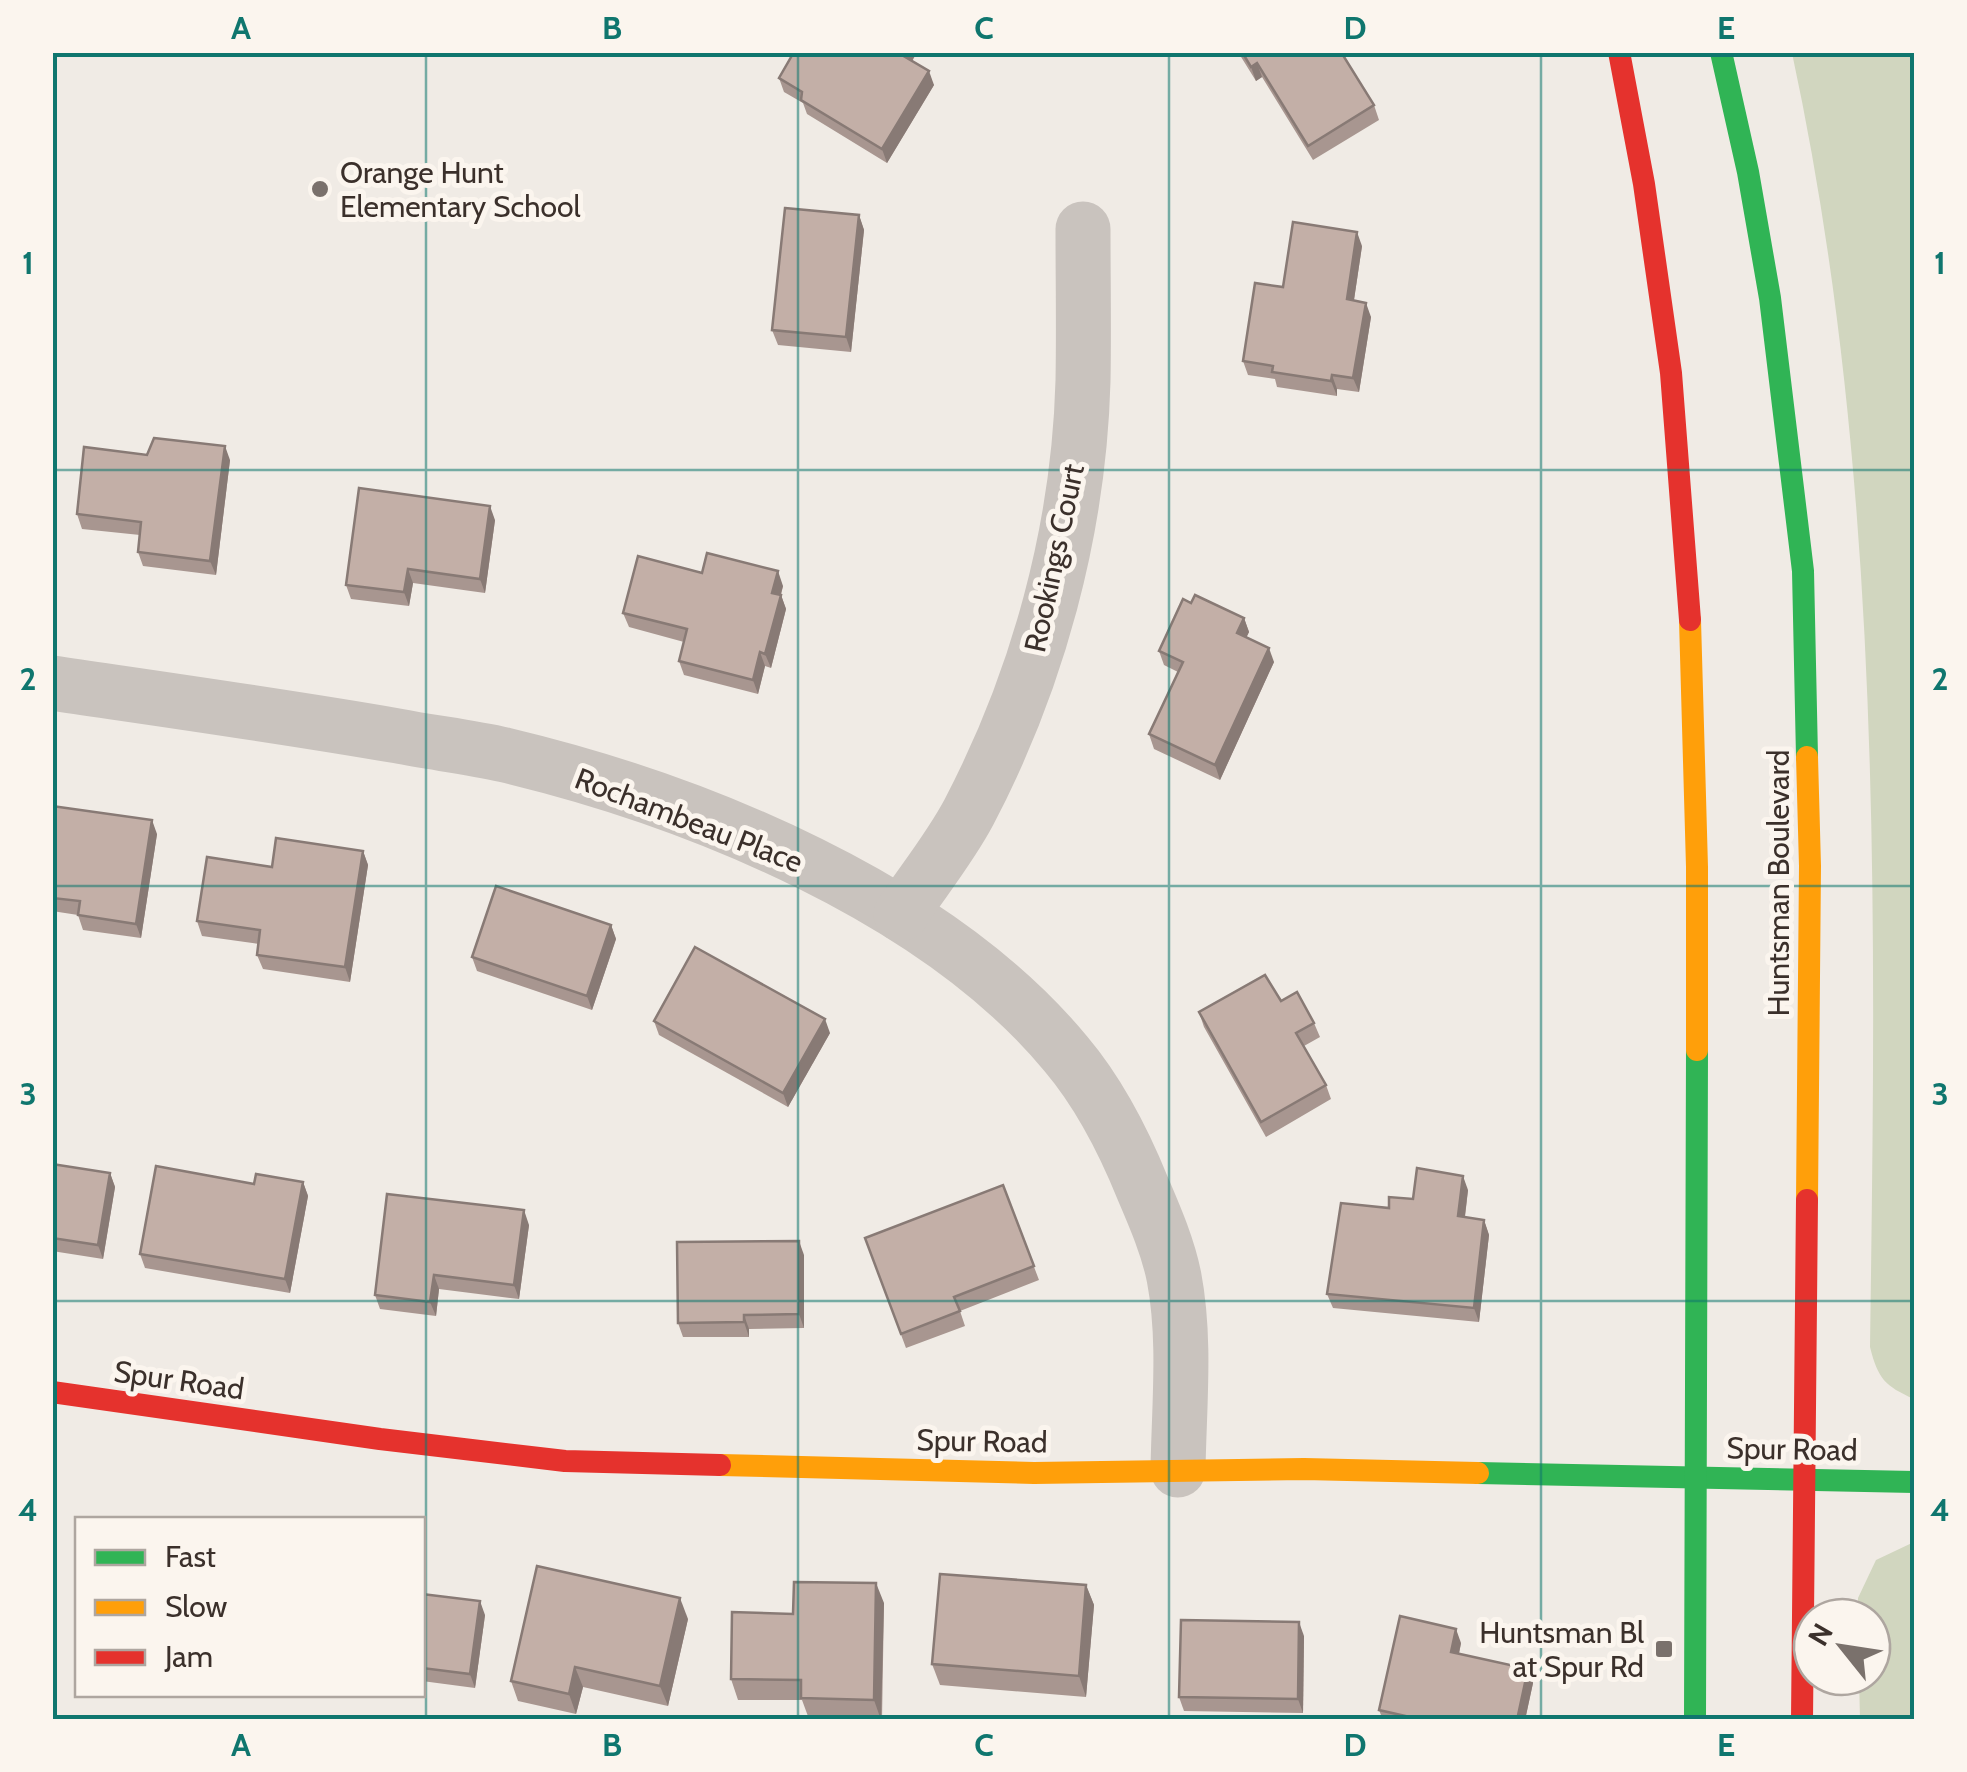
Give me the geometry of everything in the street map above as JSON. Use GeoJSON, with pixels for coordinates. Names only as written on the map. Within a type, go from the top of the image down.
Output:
{"type":"FeatureCollection","features":[{"type":"Feature","properties":{"kind":"street"},"geometry":{"type":"LineString","coordinates":[[1619,52],[1644,184],[1671,373],[1692,652],[1698,867],[1694,1720]]}},
{"type":"Feature","properties":{"kind":"street","name":"Huntsman Boulevard"},"geometry":{"type":"LineString","coordinates":[[1721,52],[1748,172],[1770,298],[1803,571],[1810,866],[1802,1720]]}},
{"type":"Feature","properties":{"kind":"street","name":"Rookings Court"},"geometry":{"type":"LineString","coordinates":[[901,914],[967,815],[1007,731],[1044,630],[1065,539],[1077,457],[1083,384],[1083,228]]}},
{"type":"Feature","properties":{"kind":"street","name":"Rochambeau Place"},"geometry":{"type":"LineString","coordinates":[[52,683],[306,720],[504,755],[612,786],[732,830],[810,865],[901,914],[1004,988],[1066,1054],[1130,1158],[1174,1273],[1182,1328],[1178,1470]]}},
{"type":"Feature","properties":{"kind":"street","name":"Spur Road"},"geometry":{"type":"LineString","coordinates":[[52,1392],[565,1461],[1034,1473],[1304,1469],[1914,1482]]}},
{"type":"Feature","properties":{"kind":"green space"},"geometry":{"type":"Polygon","coordinates":[[[1792,53],[1914,53],[1914,1399],[1884,1380],[1870,1347],[1872,860],[1858,535],[1843,373],[1822,212],[1792,53]]]}},
{"type":"Feature","properties":{"kind":"green space"},"geometry":{"type":"Polygon","coordinates":[[[1914,1542],[1914,1719],[1860,1719],[1859,1697],[1892,1697],[1892,1597],[1858,1597],[1876,1560],[1914,1542]]]}},
{"type":"Feature","properties":{"kind":"building"},"geometry":{"type":"Polygon","coordinates":[[[794,52],[904,52],[902,55],[929,71],[882,149],[801,100],[802,92],[779,78],[794,52]]]}},
{"type":"Feature","properties":{"kind":"building"},"geometry":{"type":"Polygon","coordinates":[[[1242,52],[1341,52],[1374,105],[1308,146],[1257,63],[1251,67],[1242,52]]]}},
{"type":"Feature","properties":{"kind":"building"},"geometry":{"type":"Polygon","coordinates":[[[785,208],[859,215],[846,337],[772,330],[785,208]]]}},
{"type":"Feature","properties":{"kind":"building"},"geometry":{"type":"Polygon","coordinates":[[[1293,222],[1357,232],[1347,299],[1366,303],[1353,378],[1332,375],[1331,381],[1272,372],[1273,366],[1243,361],[1255,283],[1283,287],[1293,222]]]}},
{"type":"Feature","properties":{"kind":"building"},"geometry":{"type":"Polygon","coordinates":[[[154,438],[225,446],[210,561],[138,552],[141,522],[77,514],[84,447],[147,455],[154,438]]]}},
{"type":"Feature","properties":{"kind":"building"},"geometry":{"type":"Polygon","coordinates":[[[359,488],[490,506],[480,579],[408,569],[404,592],[346,585],[359,488]]]}},
{"type":"Feature","properties":{"kind":"building"},"geometry":{"type":"Polygon","coordinates":[[[707,553],[778,571],[772,593],[781,595],[765,654],[760,652],[753,680],[679,661],[687,629],[623,613],[638,556],[702,573],[707,553]]]}},
{"type":"Feature","properties":{"kind":"building"},"geometry":{"type":"Polygon","coordinates":[[[1195,595],[1244,618],[1237,633],[1269,648],[1215,765],[1149,734],[1183,662],[1159,651],[1183,599],[1191,603],[1195,595]]]}},
{"type":"Feature","properties":{"kind":"building"},"geometry":{"type":"Polygon","coordinates":[[[52,806],[152,820],[136,924],[78,915],[80,901],[52,898],[52,806]]]}},
{"type":"Feature","properties":{"kind":"building"},"geometry":{"type":"Polygon","coordinates":[[[276,838],[363,851],[345,967],[257,955],[260,930],[197,921],[207,857],[272,867],[276,838]]]}},
{"type":"Feature","properties":{"kind":"building"},"geometry":{"type":"Polygon","coordinates":[[[496,886],[611,925],[587,996],[472,957],[496,886]]]}},
{"type":"Feature","properties":{"kind":"building"},"geometry":{"type":"Polygon","coordinates":[[[695,947],[825,1019],[783,1093],[654,1021],[695,947]]]}},
{"type":"Feature","properties":{"kind":"building"},"geometry":{"type":"Polygon","coordinates":[[[1265,975],[1281,1001],[1297,992],[1314,1023],[1296,1033],[1326,1085],[1261,1122],[1199,1012],[1265,975]]]}},
{"type":"Feature","properties":{"kind":"building"},"geometry":{"type":"Polygon","coordinates":[[[52,1164],[110,1173],[98,1245],[52,1238],[52,1164]]]}},
{"type":"Feature","properties":{"kind":"building"},"geometry":{"type":"Polygon","coordinates":[[[156,1166],[254,1184],[256,1174],[303,1182],[285,1279],[140,1254],[156,1166]]]}},
{"type":"Feature","properties":{"kind":"building"},"geometry":{"type":"Polygon","coordinates":[[[1417,1168],[1463,1176],[1458,1216],[1484,1220],[1474,1308],[1327,1294],[1341,1203],[1389,1208],[1389,1197],[1413,1199],[1417,1168]]]}},
{"type":"Feature","properties":{"kind":"building"},"geometry":{"type":"Polygon","coordinates":[[[1003,1185],[1034,1266],[954,1297],[960,1311],[901,1334],[865,1238],[1003,1185]]]}},
{"type":"Feature","properties":{"kind":"building"},"geometry":{"type":"Polygon","coordinates":[[[387,1194],[524,1210],[514,1285],[434,1275],[430,1302],[375,1295],[387,1194]]]}},
{"type":"Feature","properties":{"kind":"building"},"geometry":{"type":"Polygon","coordinates":[[[799,1241],[799,1314],[744,1315],[744,1322],[678,1323],[677,1242],[799,1241]]]}},
{"type":"Feature","properties":{"kind":"building"},"geometry":{"type":"Polygon","coordinates":[[[537,1566],[680,1598],[660,1686],[575,1667],[569,1694],[511,1681],[537,1566]]]}},
{"type":"Feature","properties":{"kind":"building"},"geometry":{"type":"Polygon","coordinates":[[[940,1574],[1086,1585],[1079,1676],[932,1664],[940,1574]]]}},
{"type":"Feature","properties":{"kind":"building"},"geometry":{"type":"Polygon","coordinates":[[[794,1582],[876,1583],[874,1700],[801,1698],[801,1680],[731,1679],[732,1612],[793,1614],[794,1582]]]}},
{"type":"Feature","properties":{"kind":"building"},"geometry":{"type":"Polygon","coordinates":[[[425,1594],[480,1601],[470,1674],[425,1668],[425,1594]]]}},
{"type":"Feature","properties":{"kind":"building"},"geometry":{"type":"Polygon","coordinates":[[[1400,1616],[1456,1629],[1451,1652],[1528,1669],[1517,1720],[1423,1720],[1379,1710],[1400,1616]]]}},
{"type":"Feature","properties":{"kind":"building"},"geometry":{"type":"Polygon","coordinates":[[[1181,1620],[1299,1622],[1298,1699],[1179,1697],[1181,1620]]]}},
{"type":"Feature","properties":{"kind":"traffic: fast"},"geometry":{"type":"LineString","coordinates":[[1721,52],[1748,172],[1770,298],[1803,571],[1807,757]]}},
{"type":"Feature","properties":{"kind":"traffic: fast"},"geometry":{"type":"LineString","coordinates":[[1695,1720],[1697,1050]]}},
{"type":"Feature","properties":{"kind":"traffic: fast"},"geometry":{"type":"LineString","coordinates":[[1478,1473],[1914,1482]]}},
{"type":"Feature","properties":{"kind":"traffic: slow"},"geometry":{"type":"LineString","coordinates":[[1690,620],[1697,1050]]}},
{"type":"Feature","properties":{"kind":"traffic: slow"},"geometry":{"type":"LineString","coordinates":[[1807,757],[1807,1200]]}},
{"type":"Feature","properties":{"kind":"traffic: slow"},"geometry":{"type":"LineString","coordinates":[[720,1465],[1034,1473],[1304,1469],[1478,1473]]}},
{"type":"Feature","properties":{"kind":"traffic: jam"},"geometry":{"type":"LineString","coordinates":[[1619,52],[1644,184],[1671,373],[1690,620]]}},
{"type":"Feature","properties":{"kind":"traffic: jam"},"geometry":{"type":"LineString","coordinates":[[1802,1720],[1807,1200]]}},
{"type":"Feature","properties":{"kind":"traffic: jam"},"geometry":{"type":"LineString","coordinates":[[52,1392],[565,1461],[720,1465]]}},
{"type":"Feature","properties":{"kind":"place","name":"Orange Hunt Elementary School"},"geometry":{"type":"Point","coordinates":[320,189]}},
{"type":"Feature","properties":{"kind":"place","name":"Huntsman Bl at Spur Rd"},"geometry":{"type":"Point","coordinates":[1664,1649]}}]}
